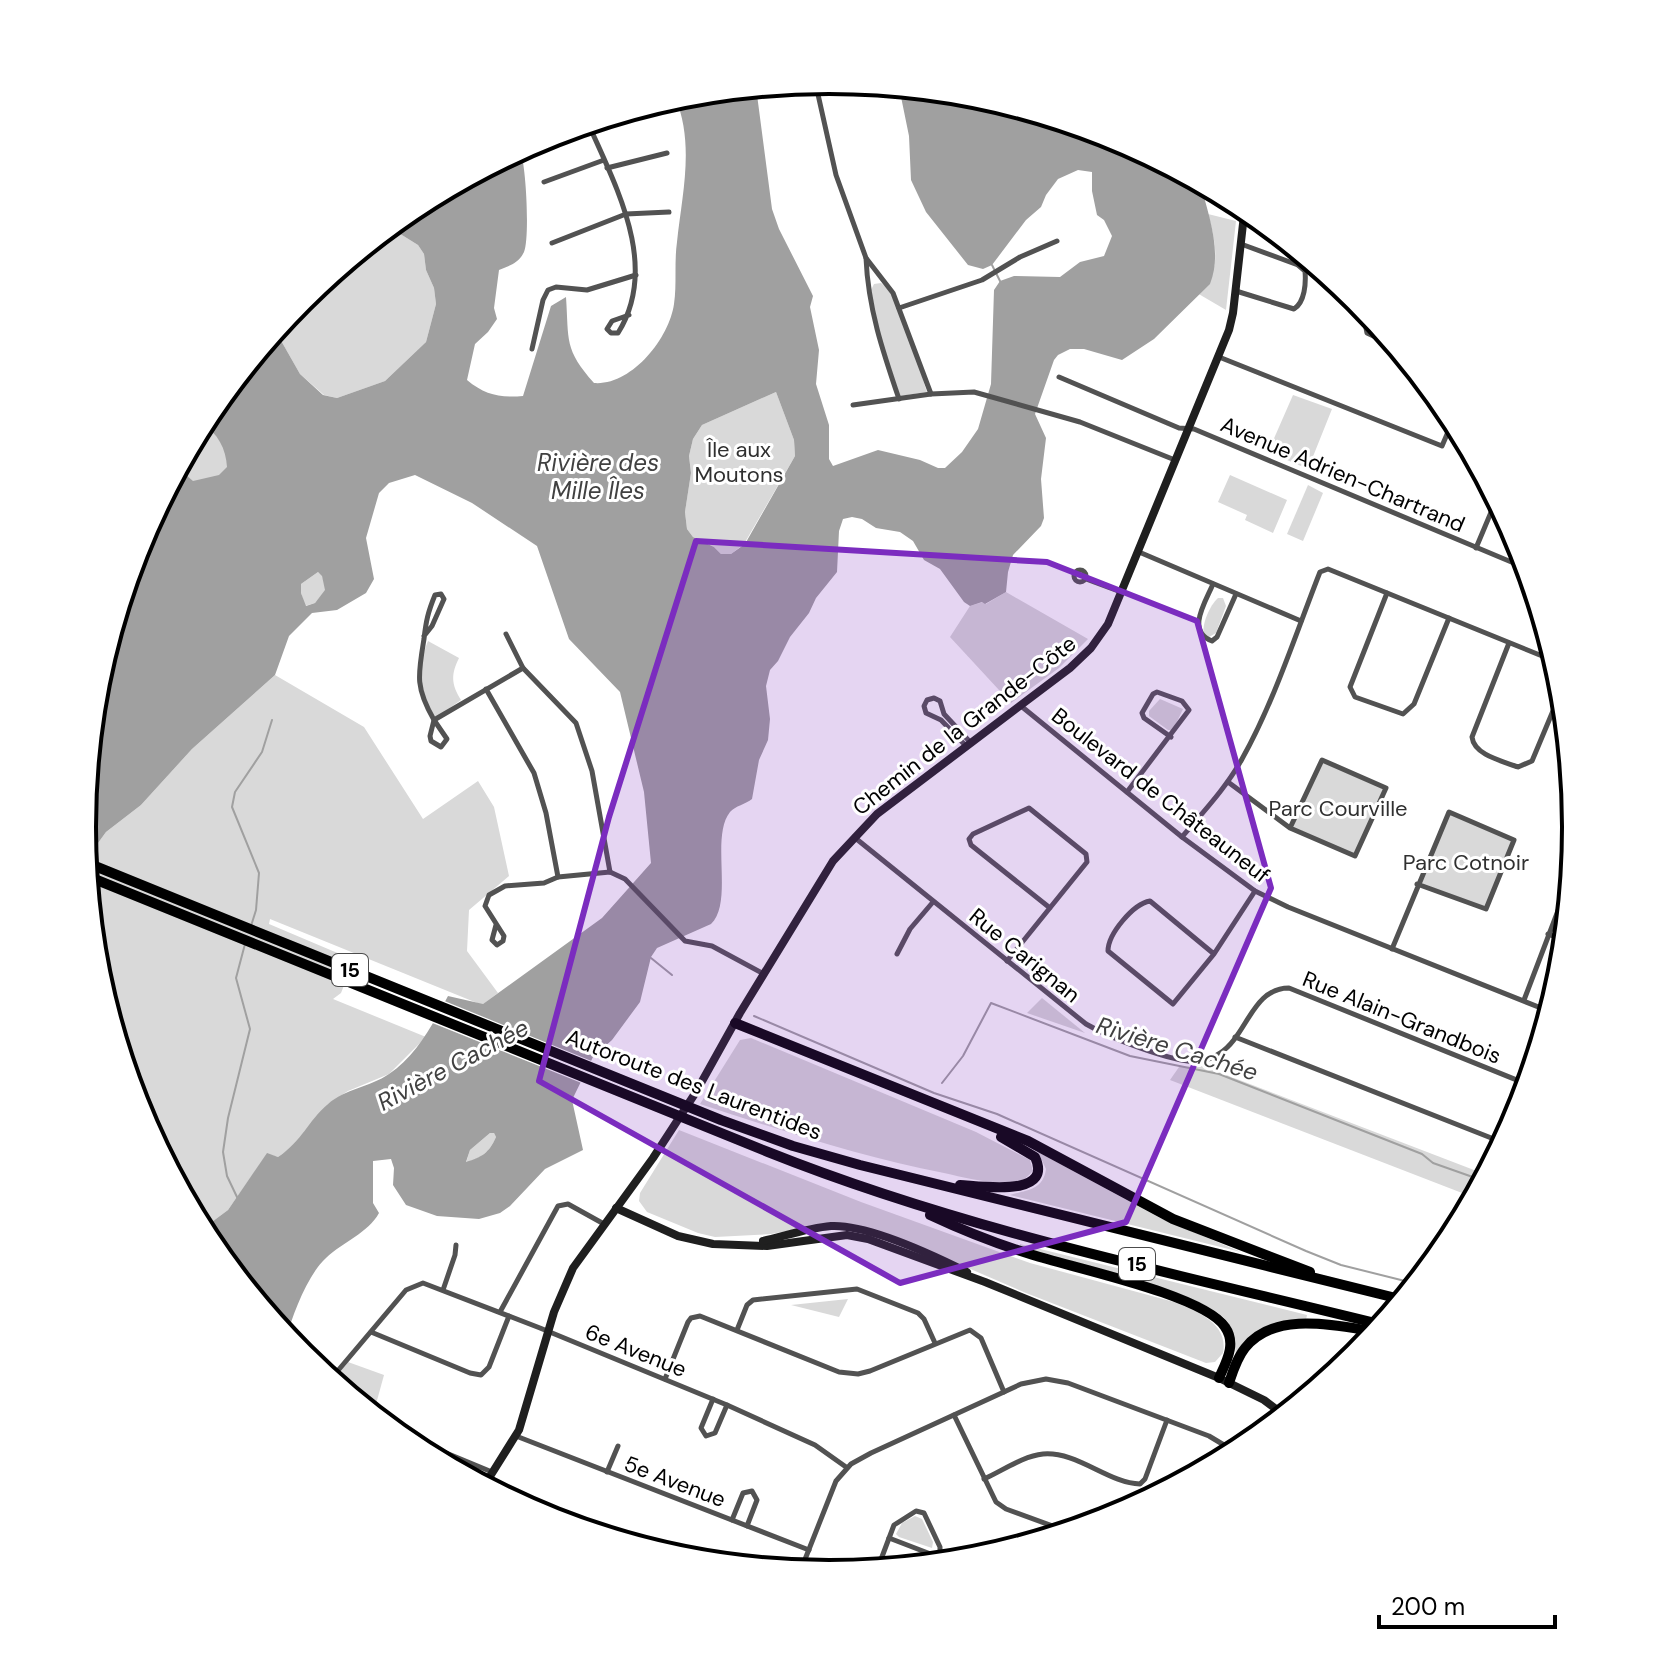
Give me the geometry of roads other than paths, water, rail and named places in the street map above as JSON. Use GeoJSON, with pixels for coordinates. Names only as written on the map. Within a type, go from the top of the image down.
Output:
{"type":"FeatureCollection","features":[{"type":"Feature","properties":{"kind":"highway","name":"Autoroute des Laurentides"},"geometry":{"type":"LineString","coordinates":[[98,867],[614,1077],[793,1146],[1392,1297]]}},
{"type":"Feature","properties":{"kind":"highway","name":"Autoroute des Laurentides"},"geometry":{"type":"LineString","coordinates":[[98,881],[803,1166],[892,1198],[997,1229],[1371,1322]]}},
{"type":"Feature","properties":{"kind":"highway"},"geometry":{"type":"LineString","coordinates":[[735,1023],[1044,1148],[1178,1221],[1261,1251],[1337,1284]]}},
{"type":"Feature","properties":{"kind":"highway"},"geometry":{"type":"LineString","coordinates":[[920,1098],[1026,1149],[1038,1162],[1035,1178],[1021,1186],[934,1183]]}},
{"type":"Feature","properties":{"kind":"highway"},"geometry":{"type":"LineString","coordinates":[[892,1198],[987,1241],[1177,1297],[1203,1308],[1223,1324],[1230,1337],[1224,1381]]}},
{"type":"Feature","properties":{"kind":"highway"},"geometry":{"type":"LineString","coordinates":[[1224,1381],[1245,1348],[1258,1336],[1278,1328],[1318,1324],[1363,1330]]}},
{"type":"Feature","properties":{"kind":"main road","name":"Chemin de la Grande-Côte"},"geometry":{"type":"LineString","coordinates":[[490,1477],[516,1436],[548,1331],[568,1279],[696,1092],[828,867],[853,836],[883,808],[1064,674],[1091,648],[1108,624],[1231,324],[1243,222]]}},
{"type":"Feature","properties":{"kind":"main road"},"geometry":{"type":"LineString","coordinates":[[616,1208],[694,1240],[717,1244],[767,1246],[856,1235],[985,1282],[1224,1381],[1276,1409]]}},
{"type":"Feature","properties":{"kind":"street"},"geometry":{"type":"LineString","coordinates":[[818,94],[836,175],[866,258],[867,286],[877,335],[899,399]]}},
{"type":"Feature","properties":{"kind":"street"},"geometry":{"type":"LineString","coordinates":[[593,134],[626,214],[636,275],[629,315]]}},
{"type":"Feature","properties":{"kind":"street"},"geometry":{"type":"LineString","coordinates":[[607,168],[667,153]]}},
{"type":"Feature","properties":{"kind":"street"},"geometry":{"type":"LineString","coordinates":[[544,182],[604,160]]}},
{"type":"Feature","properties":{"kind":"street"},"geometry":{"type":"LineString","coordinates":[[552,243],[626,214],[669,212]]}},
{"type":"Feature","properties":{"kind":"street"},"geometry":{"type":"LineString","coordinates":[[899,308],[982,280],[1057,241]]}},
{"type":"Feature","properties":{"kind":"street"},"geometry":{"type":"LineString","coordinates":[[1236,291],[1294,309],[1302,300],[1305,279],[1305,271],[1298,265],[1241,244]]}},
{"type":"Feature","properties":{"kind":"street"},"geometry":{"type":"LineString","coordinates":[[866,258],[884,280],[899,308],[931,394]]}},
{"type":"Feature","properties":{"kind":"street"},"geometry":{"type":"LineString","coordinates":[[532,349],[548,290],[556,287],[587,290],[636,275]]}},
{"type":"Feature","properties":{"kind":"street"},"geometry":{"type":"LineString","coordinates":[[867,286],[877,279],[884,280]]}},
{"type":"Feature","properties":{"kind":"street"},"geometry":{"type":"LineString","coordinates":[[1219,357],[1442,446],[1447,433]]}},
{"type":"Feature","properties":{"kind":"street","name":"Avenue Adrien-Chartrand"},"geometry":{"type":"LineString","coordinates":[[1059,377],[1184,429],[1200,431],[1513,563]]}},
{"type":"Feature","properties":{"kind":"street"},"geometry":{"type":"LineString","coordinates":[[853,405],[968,391],[1086,424],[1176,460]]}},
{"type":"Feature","properties":{"kind":"street"},"geometry":{"type":"LineString","coordinates":[[1476,548],[1491,512]]}},
{"type":"Feature","properties":{"kind":"street"},"geometry":{"type":"LineString","coordinates":[[1139,552],[1301,621]]}},
{"type":"Feature","properties":{"kind":"street"},"geometry":{"type":"LineString","coordinates":[[1182,837],[1228,782],[1242,759],[1320,572],[1328,569],[1542,656]]}},
{"type":"Feature","properties":{"kind":"street"},"geometry":{"type":"LineString","coordinates":[[1086,579],[1122,593]]}},
{"type":"Feature","properties":{"kind":"street"},"geometry":{"type":"LineString","coordinates":[[1213,584],[1198,624],[1201,637],[1212,641],[1217,637],[1236,594]]}},
{"type":"Feature","properties":{"kind":"street"},"geometry":{"type":"LineString","coordinates":[[1387,593],[1350,687],[1355,697],[1403,714],[1414,704],[1449,618]]}},
{"type":"Feature","properties":{"kind":"street"},"geometry":{"type":"LineString","coordinates":[[424,636],[444,599],[441,594],[435,595],[424,621],[418,677],[424,702],[434,720],[447,739],[441,747],[431,741],[434,720],[523,668]]}},
{"type":"Feature","properties":{"kind":"street"},"geometry":{"type":"LineString","coordinates":[[506,634],[523,668],[576,723],[592,771],[610,872]]}},
{"type":"Feature","properties":{"kind":"street"},"geometry":{"type":"LineString","coordinates":[[1509,643],[1472,737],[1472,744],[1478,750],[1518,767],[1532,761],[1553,710]]}},
{"type":"Feature","properties":{"kind":"street"},"geometry":{"type":"LineString","coordinates":[[486,689],[534,773],[546,813],[558,877]]}},
{"type":"Feature","properties":{"kind":"street"},"geometry":{"type":"LineString","coordinates":[[1127,792],[1171,737],[1189,710],[1182,701],[1157,692],[1142,713],[1144,718],[1171,737]]}},
{"type":"Feature","properties":{"kind":"street"},"geometry":{"type":"LineString","coordinates":[[934,698],[940,701],[944,714],[969,745],[941,720],[926,713],[924,706],[927,700],[934,698]]}},
{"type":"Feature","properties":{"kind":"street","name":"Boulevard de Châteauneuf"},"geometry":{"type":"LineString","coordinates":[[1021,706],[1182,837],[1255,891],[1540,1007]]}},
{"type":"Feature","properties":{"kind":"street"},"geometry":{"type":"LineString","coordinates":[[1228,782],[1290,828],[1355,856],[1386,788],[1322,760],[1290,828]]}},
{"type":"Feature","properties":{"kind":"street"},"geometry":{"type":"LineString","coordinates":[[1007,961],[1050,908],[1087,862],[1086,854],[1029,808],[973,834],[969,839],[971,845],[1050,908]]}},
{"type":"Feature","properties":{"kind":"street"},"geometry":{"type":"LineString","coordinates":[[1392,949],[1417,884],[1449,812],[1514,840],[1486,909],[1417,884]]}},
{"type":"Feature","properties":{"kind":"street","name":"Rue Carignan"},"geometry":{"type":"LineString","coordinates":[[853,836],[1086,1024],[1103,1034],[1197,1062],[1223,1052],[1235,1037]]}},
{"type":"Feature","properties":{"kind":"street"},"geometry":{"type":"LineString","coordinates":[[496,925],[485,906],[489,895],[505,886],[610,872],[625,879],[687,942],[712,946],[764,974]]}},
{"type":"Feature","properties":{"kind":"street"},"geometry":{"type":"LineString","coordinates":[[1214,954],[1150,901],[1140,903],[1108,940],[1108,951],[1173,1004],[1214,954],[1255,891]]}},
{"type":"Feature","properties":{"kind":"street"},"geometry":{"type":"LineString","coordinates":[[897,954],[910,929],[933,902]]}},
{"type":"Feature","properties":{"kind":"street"},"geometry":{"type":"LineString","coordinates":[[1524,1000],[1558,908]]}},
{"type":"Feature","properties":{"kind":"street"},"geometry":{"type":"LineString","coordinates":[[1548,934],[1555,937]]}},
{"type":"Feature","properties":{"kind":"street","name":"Rue Alain-Grandbois"},"geometry":{"type":"LineString","coordinates":[[1235,1037],[1264,996],[1278,988],[1289,988],[1517,1080]]}},
{"type":"Feature","properties":{"kind":"street"},"geometry":{"type":"LineString","coordinates":[[1235,1037],[1493,1139]]}},
{"type":"Feature","properties":{"kind":"street"},"geometry":{"type":"LineString","coordinates":[[500,1312],[559,1205],[568,1204],[604,1224]]}},
{"type":"Feature","properties":{"kind":"street"},"geometry":{"type":"LineString","coordinates":[[338,1371],[409,1287],[423,1283],[443,1290],[456,1245]]}},
{"type":"Feature","properties":{"kind":"street"},"geometry":{"type":"LineString","coordinates":[[737,1330],[747,1305],[753,1300],[857,1289],[918,1313],[935,1343]]}},
{"type":"Feature","properties":{"kind":"street","name":"6e Avenue"},"geometry":{"type":"LineString","coordinates":[[443,1290],[727,1405],[815,1445],[846,1467]]}},
{"type":"Feature","properties":{"kind":"street"},"geometry":{"type":"LineString","coordinates":[[371,1332],[481,1375],[489,1367],[509,1316]]}},
{"type":"Feature","properties":{"kind":"street"},"geometry":{"type":"LineString","coordinates":[[665,1379],[691,1318],[702,1316],[848,1374],[865,1372],[964,1330],[977,1333],[1004,1392]]}},
{"type":"Feature","properties":{"kind":"street"},"geometry":{"type":"LineString","coordinates":[[805,1560],[831,1490],[846,1467],[1029,1381],[1055,1380],[1167,1420],[1224,1445]]}},
{"type":"Feature","properties":{"kind":"street"},"geometry":{"type":"LineString","coordinates":[[713,1399],[701,1428],[706,1436],[715,1433],[727,1405]]}},
{"type":"Feature","properties":{"kind":"street"},"geometry":{"type":"LineString","coordinates":[[954,1415],[994,1499],[1002,1507],[1051,1526]]}},
{"type":"Feature","properties":{"kind":"street"},"geometry":{"type":"LineString","coordinates":[[984,1479],[1047,1454],[1140,1484],[1145,1479],[1167,1420]]}},
{"type":"Feature","properties":{"kind":"street","name":"5e Avenue"},"geometry":{"type":"LineString","coordinates":[[516,1436],[809,1550]]}},
{"type":"Feature","properties":{"kind":"street","name":"5e Avenue"},"geometry":{"type":"LineString","coordinates":[[607,1472],[618,1446]]}},
{"type":"Feature","properties":{"kind":"street"},"geometry":{"type":"LineString","coordinates":[[452,1456],[492,1473]]}},
{"type":"Feature","properties":{"kind":"street","name":"5e Avenue"},"geometry":{"type":"LineString","coordinates":[[732,1520],[743,1493],[752,1491],[757,1500],[747,1526]]}},
{"type":"Feature","properties":{"kind":"street"},"geometry":{"type":"LineString","coordinates":[[881,1559],[899,1520],[922,1511],[940,1552]]}},
{"type":"Feature","properties":{"kind":"street"},"geometry":{"type":"LineString","coordinates":[[889,1538],[932,1554]]}},
{"type":"Feature","properties":{"kind":"water","name":"Rivière des Mille Îles"},"geometry":{"type":"Polygon","coordinates":[[[757,98],[772,209],[813,296],[810,307],[819,350],[816,384],[829,425],[829,459],[833,466],[878,450],[945,468],[962,452],[978,429],[991,384],[994,290],[1000,281],[1014,276],[1060,277],[1080,262],[1104,256],[1112,236],[1104,220],[1097,215],[1092,172],[1078,170],[1058,179],[1041,207],[1026,220],[992,265],[983,269],[968,265],[926,212],[911,180],[909,136],[901,98],[973,108],[1065,133],[1110,150],[1196,192],[1204,197],[1210,220],[1215,246],[1214,272],[1210,284],[1154,339],[1122,360],[1084,349],[1070,349],[1054,360],[1035,414],[1046,438],[1041,479],[1044,518],[1041,526],[1013,555],[1006,592],[985,604],[970,606],[940,569],[924,560],[913,541],[900,532],[876,528],[862,519],[843,519],[839,531],[837,572],[816,598],[770,670],[766,686],[770,719],[768,740],[759,760],[752,799],[732,810],[724,823],[718,914],[711,924],[657,948],[651,957],[640,1002],[612,1040],[593,1057],[572,1100],[583,1150],[545,1169],[500,1213],[479,1219],[437,1216],[406,1205],[393,1185],[391,1159],[373,1161],[373,1203],[379,1213],[362,1232],[319,1265],[302,1295],[291,1324],[248,1274],[212,1222],[228,1210],[267,1153],[278,1157],[335,1099],[399,1067],[423,1039],[448,996],[483,1004],[602,918],[651,863],[644,792],[620,692],[569,639],[537,546],[472,503],[415,475],[389,483],[379,493],[366,538],[374,579],[366,593],[337,610],[312,613],[289,636],[275,675],[192,749],[141,805],[106,832],[97,845],[102,732],[110,684],[135,592],[152,547],[186,475],[193,481],[219,475],[227,467],[225,454],[213,432],[278,344],[281,341],[300,374],[323,395],[337,398],[385,381],[426,342],[436,304],[424,254],[418,245],[400,234],[463,192],[523,162],[527,232],[524,252],[517,261],[499,270],[494,308],[497,319],[475,344],[467,380],[493,394],[523,396],[551,306],[566,297],[570,344],[577,361],[594,383],[608,382],[634,369],[665,332],[674,304],[686,151],[679,110],[686,108],[757,98]],[[776,392],[702,425],[693,439],[689,456],[691,473],[685,512],[687,529],[693,537],[721,554],[731,554],[745,544],[795,456],[794,440],[776,392]],[[318,572],[301,584],[306,606],[315,603],[325,590],[318,572]],[[490,1133],[470,1150],[466,1162],[488,1151],[496,1137],[490,1133]]]}},
{"type":"Feature","properties":{"kind":"waterway"},"geometry":{"type":"LineString","coordinates":[[992,265],[1000,281]]}},
{"type":"Feature","properties":{"kind":"waterway"},"geometry":{"type":"LineString","coordinates":[[251,926],[256,910],[259,873],[232,807],[235,792],[262,752],[272,720]]}},
{"type":"Feature","properties":{"kind":"waterway"},"geometry":{"type":"LineString","coordinates":[[237,1197],[227,1176],[223,1152],[228,1118],[250,1029],[236,978],[245,944]]}},
{"type":"Feature","properties":{"kind":"waterway","name":"Rivière Cachée"},"geometry":{"type":"LineString","coordinates":[[651,958],[672,975]]}},
{"type":"Feature","properties":{"kind":"waterway","name":"Rivière Cachée"},"geometry":{"type":"LineString","coordinates":[[942,1083],[963,1056],[991,1003],[1130,1056],[1219,1074],[1474,1177]]}},
{"type":"Feature","properties":{"kind":"waterway"},"geometry":{"type":"LineString","coordinates":[[754,1016],[934,1093],[997,1114],[1306,1251],[1341,1265],[1405,1281]]}},
{"type":"Feature","properties":{"kind":"park label","name":"Île aux Moutons"},"geometry":{"type":"Point","coordinates":[739,462]}},
{"type":"Feature","properties":{"kind":"park label","name":"Parc Courville"},"geometry":{"type":"Point","coordinates":[1338,808]}},
{"type":"Feature","properties":{"kind":"park label","name":"Parc Cotnoir"},"geometry":{"type":"Point","coordinates":[1466,862]}}]}
